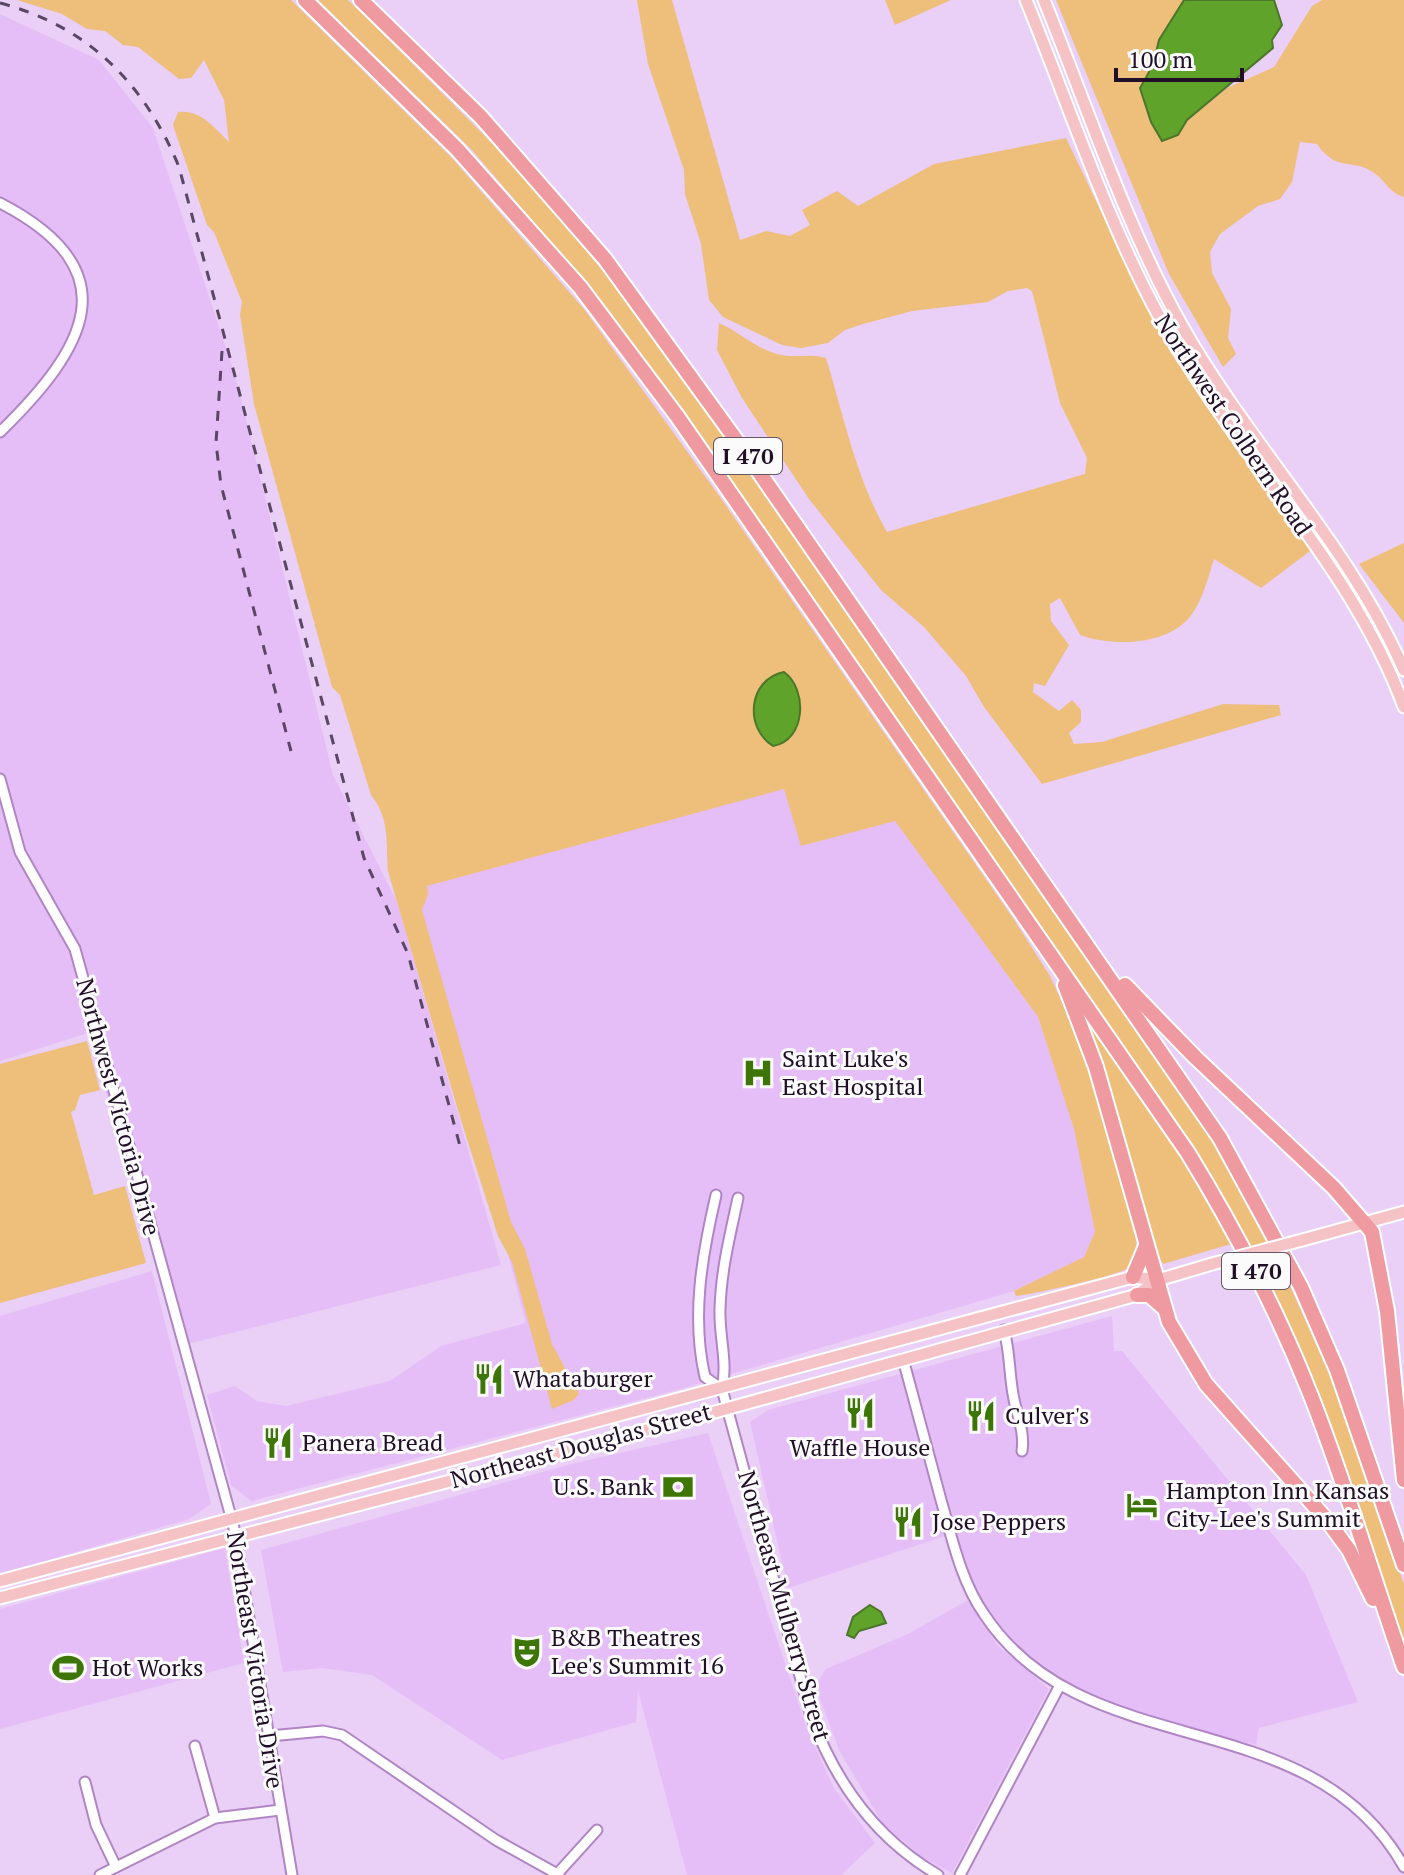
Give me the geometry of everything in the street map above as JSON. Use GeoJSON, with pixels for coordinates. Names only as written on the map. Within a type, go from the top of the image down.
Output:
{"type":"FeatureCollection","features":[{"type":"Feature","properties":{"kind":"highway","name":"I 470"},"geometry":{"type":"LineString","coordinates":[[305,0],[457,149],[580,287],[677,416],[1188,1153],[1258,1276],[1310,1393],[1404,1667]]}},
{"type":"Feature","properties":{"kind":"highway","name":"I 470"},"geometry":{"type":"LineString","coordinates":[[361,0],[481,117],[605,259],[671,347],[1220,1138],[1301,1287],[1337,1370],[1404,1565]]}},
{"type":"Feature","properties":{"kind":"highway"},"geometry":{"type":"LineString","coordinates":[[1036,932],[1070,996],[1088,1042],[1166,1310],[1188,1358],[1206,1384],[1290,1476],[1349,1550],[1398,1649]]}},
{"type":"Feature","properties":{"kind":"highway"},"geometry":{"type":"LineString","coordinates":[[1091,948],[1185,1047],[1334,1188],[1365,1223],[1376,1243],[1385,1295],[1404,1480]]}},
{"type":"Feature","properties":{"kind":"highway"},"geometry":{"type":"LineString","coordinates":[[1133,1277],[1141,1264],[1147,1242]]}},
{"type":"Feature","properties":{"kind":"highway"},"geometry":{"type":"LineString","coordinates":[[1137,1295],[1149,1295],[1166,1310]]}},
{"type":"Feature","properties":{"kind":"main road","name":"Northwest Colbern Road"},"geometry":{"type":"LineString","coordinates":[[1026,0],[1118,227],[1160,318],[1358,614],[1404,707]]}},
{"type":"Feature","properties":{"kind":"main road","name":"Northwest Colbern Road"},"geometry":{"type":"LineString","coordinates":[[1044,0],[1146,251],[1181,324],[1364,593],[1404,670]]}},
{"type":"Feature","properties":{"kind":"main road","name":"Northeast Douglas Street"},"geometry":{"type":"LineString","coordinates":[[0,1598],[727,1408],[1137,1295],[1158,1280],[1404,1212]]}},
{"type":"Feature","properties":{"kind":"main road","name":"Northeast Douglas Street"},"geometry":{"type":"LineString","coordinates":[[0,1581],[1133,1277],[1158,1280]]}},
{"type":"Feature","properties":{"kind":"street"},"geometry":{"type":"LineString","coordinates":[[0,203],[52,235],[68,253],[78,278],[82,310],[77,335],[64,360],[0,432]]}},
{"type":"Feature","properties":{"kind":"street","name":"Northwest Victoria Drive"},"geometry":{"type":"LineString","coordinates":[[0,779],[20,852],[75,949],[210,1446]]}},
{"type":"Feature","properties":{"kind":"street"},"geometry":{"type":"LineString","coordinates":[[716,1195],[696,1318],[697,1342],[705,1377],[722,1389],[726,1371],[719,1333],[720,1307],[725,1257],[738,1198]]}},
{"type":"Feature","properties":{"kind":"street"},"geometry":{"type":"LineString","coordinates":[[1004,1330],[1023,1433],[1022,1451]]}},
{"type":"Feature","properties":{"kind":"street"},"geometry":{"type":"LineString","coordinates":[[903,1359],[956,1552],[974,1597],[997,1632],[1059,1687],[1095,1704],[1299,1768],[1350,1800],[1379,1830],[1404,1867]]}},
{"type":"Feature","properties":{"kind":"street","name":"Northeast Mulberry Street"},"geometry":{"type":"LineString","coordinates":[[722,1389],[822,1747],[840,1778],[891,1842],[938,1875]]}},
{"type":"Feature","properties":{"kind":"street","name":"Northeast Victoria Drive"},"geometry":{"type":"LineString","coordinates":[[210,1446],[235,1535],[292,1875]]}},
{"type":"Feature","properties":{"kind":"street"},"geometry":{"type":"LineString","coordinates":[[960,1875],[1059,1687]]}},
{"type":"Feature","properties":{"kind":"street"},"geometry":{"type":"LineString","coordinates":[[270,1736],[323,1731],[342,1735],[496,1840],[559,1874],[597,1830]]}},
{"type":"Feature","properties":{"kind":"street"},"geometry":{"type":"LineString","coordinates":[[195,1746],[215,1818]]}},
{"type":"Feature","properties":{"kind":"street"},"geometry":{"type":"LineString","coordinates":[[85,1782],[96,1825],[116,1867]]}},
{"type":"Feature","properties":{"kind":"street"},"geometry":{"type":"LineString","coordinates":[[100,1875],[215,1818],[280,1810]]}},
{"type":"Feature","properties":{"kind":"shaded area"},"geometry":{"type":"Polygon","coordinates":[[[17,0],[291,0],[452,158],[584,309],[720,497],[1013,918],[1050,976],[1081,1043],[1136,1238],[1136,1254],[1128,1268],[1093,1280],[1016,1296],[1014,1291],[1084,1257],[1095,1232],[1074,1129],[1038,1017],[895,821],[801,846],[784,789],[427,886],[428,894],[422,910],[511,1222],[525,1249],[552,1344],[579,1394],[574,1400],[552,1409],[512,1262],[498,1236],[459,1114],[388,871],[384,822],[371,795],[340,695],[332,687],[254,404],[240,315],[242,302],[214,232],[207,225],[173,125],[178,112],[194,114],[229,142],[224,100],[204,60],[191,78],[179,79],[138,47],[123,45],[105,31],[87,29],[62,14],[17,0]]]}},
{"type":"Feature","properties":{"kind":"shaded area"},"geometry":{"type":"Polygon","coordinates":[[[318,0],[348,0],[361,12],[512,163],[619,290],[704,406],[1216,1145],[1267,1235],[1334,1384],[1404,1584],[1404,1651],[1312,1385],[1187,1140],[1157,1093],[608,309],[472,150],[318,0]]]}},
{"type":"Feature","properties":{"kind":"shaded area"},"geometry":{"type":"Polygon","coordinates":[[[637,0],[672,0],[740,240],[766,231],[790,236],[810,225],[802,210],[837,191],[858,206],[934,164],[1066,138],[1139,291],[1172,348],[1310,551],[1261,588],[1214,559],[1196,608],[1186,621],[1163,635],[1135,642],[1106,641],[1080,635],[1060,598],[1050,604],[1051,621],[1069,645],[1045,686],[1034,683],[1033,692],[1059,711],[1072,700],[1081,710],[1081,722],[1069,733],[1074,744],[1102,742],[1223,704],[1279,705],[1281,715],[1042,784],[984,707],[966,676],[924,627],[881,590],[809,499],[742,398],[717,350],[719,323],[772,353],[826,358],[859,469],[887,532],[1085,474],[1087,458],[1060,403],[1032,291],[1027,288],[1008,291],[988,302],[912,311],[845,330],[828,343],[801,348],[782,345],[723,317],[709,300],[701,244],[685,194],[684,170],[648,64],[637,0]]]}},
{"type":"Feature","properties":{"kind":"shaded area"},"geometry":{"type":"Polygon","coordinates":[[[885,0],[951,0],[895,25],[885,0]]]}},
{"type":"Feature","properties":{"kind":"shaded area"},"geometry":{"type":"Polygon","coordinates":[[[1056,0],[1184,0],[1159,40],[1153,65],[1140,88],[1148,111],[1178,135],[1187,120],[1227,88],[1274,67],[1312,6],[1322,0],[1404,0],[1404,197],[1366,168],[1338,162],[1317,144],[1300,142],[1292,182],[1280,199],[1258,206],[1220,234],[1210,252],[1212,273],[1231,309],[1228,338],[1236,354],[1223,367],[1169,274],[1056,0]]]}},
{"type":"Feature","properties":{"kind":"shaded area"},"geometry":{"type":"Polygon","coordinates":[[[1184,0],[1274,0],[1282,25],[1272,40],[1273,48],[1187,120],[1178,135],[1162,141],[1151,122],[1140,88],[1153,65],[1159,40],[1184,0]]]}},
{"type":"Feature","properties":{"kind":"shaded area"},"geometry":{"type":"Polygon","coordinates":[[[0,14],[99,60],[153,128],[235,375],[333,775],[397,902],[501,1265],[183,1345],[88,1033],[0,1061],[0,14]]]}},
{"type":"Feature","properties":{"kind":"shaded area"},"geometry":{"type":"Polygon","coordinates":[[[1404,543],[1404,623],[1359,564],[1404,543]]]}},
{"type":"Feature","properties":{"kind":"shaded area"},"geometry":{"type":"Polygon","coordinates":[[[784,672],[797,690],[800,714],[792,735],[773,746],[757,728],[754,705],[763,684],[772,676],[784,672]]]}},
{"type":"Feature","properties":{"kind":"shaded area","name":"Saint Luke's East Hospital"},"geometry":{"type":"Polygon","coordinates":[[[785,788],[802,846],[895,820],[1038,1017],[1074,1129],[1095,1232],[1084,1257],[1014,1291],[677,1390],[251,1501],[231,1485],[207,1395],[235,1386],[257,1401],[286,1406],[390,1381],[441,1346],[526,1323],[412,890],[785,788]]]}},
{"type":"Feature","properties":{"kind":"shaded area"},"geometry":{"type":"Polygon","coordinates":[[[1085,1015],[1170,1139],[1231,1244],[1163,1264],[1159,1258],[1107,1076],[1085,1015]]]}},
{"type":"Feature","properties":{"kind":"shaded area"},"geometry":{"type":"Polygon","coordinates":[[[87,1041],[100,1090],[80,1095],[75,1110],[71,1112],[94,1195],[125,1186],[146,1263],[0,1303],[0,1064],[87,1041]]]}},
{"type":"Feature","properties":{"kind":"shaded area"},"geometry":{"type":"Polygon","coordinates":[[[152,1271],[211,1504],[189,1519],[0,1574],[0,1316],[152,1271]]]}},
{"type":"Feature","properties":{"kind":"shaded area"},"geometry":{"type":"Polygon","coordinates":[[[1112,1316],[1114,1351],[1122,1351],[1306,1575],[1358,1702],[1259,1728],[1256,1745],[1126,1713],[1059,1687],[999,1634],[970,1598],[951,1534],[788,1588],[750,1422],[768,1410],[1112,1316]]]}},
{"type":"Feature","properties":{"kind":"shaded area"},"geometry":{"type":"Polygon","coordinates":[[[708,1433],[807,1729],[834,1788],[875,1843],[841,1875],[687,1875],[638,1691],[636,1722],[502,1760],[372,1675],[322,1668],[283,1672],[261,1550],[571,1464],[708,1433]]]}},
{"type":"Feature","properties":{"kind":"shaded area"},"geometry":{"type":"Polygon","coordinates":[[[225,1548],[244,1663],[0,1729],[0,1609],[225,1548]]]}},
{"type":"Feature","properties":{"kind":"shaded area"},"geometry":{"type":"Polygon","coordinates":[[[968,1600],[998,1646],[1049,1689],[952,1873],[922,1857],[883,1824],[840,1752],[815,1686],[826,1669],[908,1634],[968,1600]]]}},
{"type":"Feature","properties":{"kind":"shaded area"},"geometry":{"type":"Polygon","coordinates":[[[870,1605],[881,1612],[886,1623],[859,1631],[854,1638],[847,1635],[853,1617],[870,1605]]]}},
{"type":"Feature","properties":{"kind":"railway"},"geometry":{"type":"LineString","coordinates":[[0,3],[32,13],[60,27],[110,62],[149,110],[179,167],[364,858],[408,954],[460,1146]]}},
{"type":"Feature","properties":{"kind":"railway"},"geometry":{"type":"LineString","coordinates":[[222,351],[216,443],[221,485],[291,751]]}},
{"type":"Feature","properties":{"kind":"place","name":"Saint Luke's East Hospital"},"geometry":{"type":"Point","coordinates":[758,1073]}},
{"type":"Feature","properties":{"kind":"place","name":"Whataburger"},"geometry":{"type":"Point","coordinates":[489,1379]}},
{"type":"Feature","properties":{"kind":"place","name":"Waffle House"},"geometry":{"type":"Point","coordinates":[860,1413]}},
{"type":"Feature","properties":{"kind":"place","name":"Culver's"},"geometry":{"type":"Point","coordinates":[981,1416]}},
{"type":"Feature","properties":{"kind":"place","name":"Panera Bread"},"geometry":{"type":"Point","coordinates":[278,1443]}},
{"type":"Feature","properties":{"kind":"place","name":"U.S. Bank"},"geometry":{"type":"Point","coordinates":[678,1487]}},
{"type":"Feature","properties":{"kind":"place","name":"Hampton Inn Kansas City-Lee's Summit"},"geometry":{"type":"Point","coordinates":[1142,1505]}},
{"type":"Feature","properties":{"kind":"place","name":"Jose Peppers"},"geometry":{"type":"Point","coordinates":[908,1522]}},
{"type":"Feature","properties":{"kind":"place","name":"B&B Theatres Lee's Summit 16"},"geometry":{"type":"Point","coordinates":[527,1652]}},
{"type":"Feature","properties":{"kind":"place","name":"Hot Works"},"geometry":{"type":"Point","coordinates":[68,1668]}}]}
